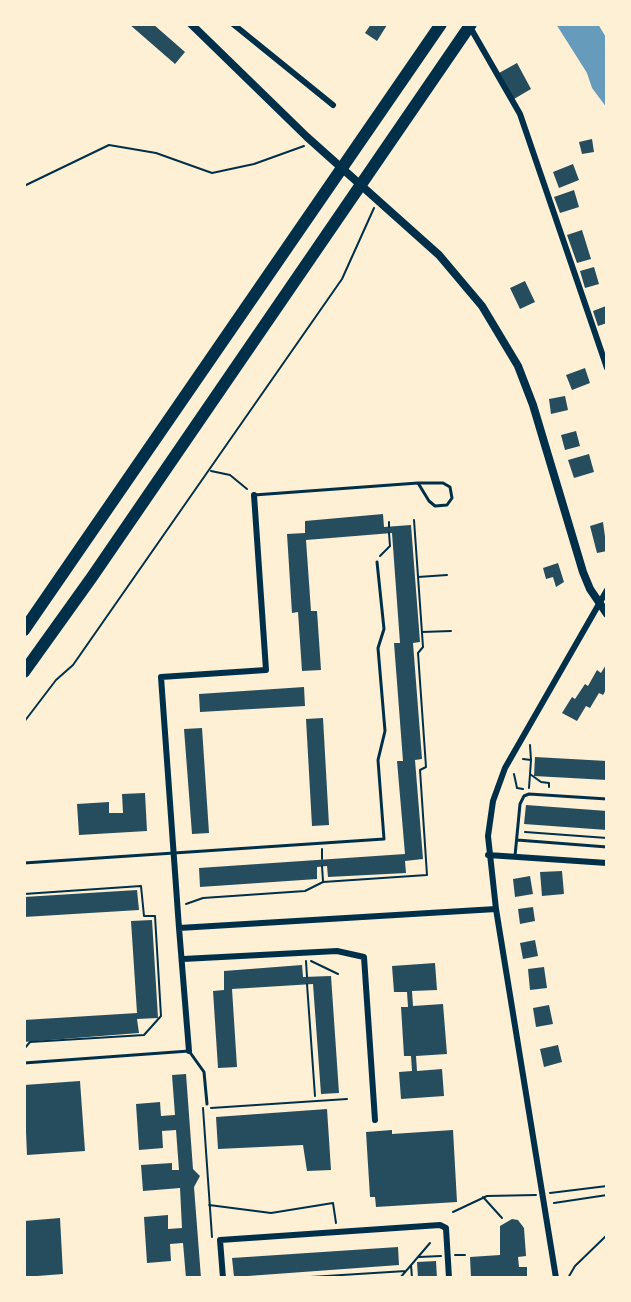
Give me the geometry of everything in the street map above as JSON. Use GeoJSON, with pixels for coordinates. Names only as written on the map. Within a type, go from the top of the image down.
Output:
{"type":"FeatureCollection","features":[{"type":"Feature","properties":{"kind":"highway"},"geometry":{"type":"LineString","coordinates":[[24,630],[441,24]]}},
{"type":"Feature","properties":{"kind":"highway"},"geometry":{"type":"LineString","coordinates":[[24,672],[98,569],[470,24]]}},
{"type":"Feature","properties":{"kind":"street"},"geometry":{"type":"LineString","coordinates":[[191,24],[307,137],[461,279],[502,337],[518,366],[533,405],[583,572],[607,614]]}},
{"type":"Feature","properties":{"kind":"street"},"geometry":{"type":"LineString","coordinates":[[233,24],[333,105]]}},
{"type":"Feature","properties":{"kind":"street"},"geometry":{"type":"LineString","coordinates":[[470,24],[520,114],[607,368]]}},
{"type":"Feature","properties":{"kind":"street"},"geometry":{"type":"LineString","coordinates":[[189,1051],[161,677],[266,670],[254,495]]}},
{"type":"Feature","properties":{"kind":"street"},"geometry":{"type":"LineString","coordinates":[[556,1278],[496,909],[488,855],[488,836],[493,801],[506,768],[607,590]]}},
{"type":"Feature","properties":{"kind":"street"},"geometry":{"type":"LineString","coordinates":[[488,855],[607,863]]}},
{"type":"Feature","properties":{"kind":"street"},"geometry":{"type":"LineString","coordinates":[[179,928],[496,909]]}},
{"type":"Feature","properties":{"kind":"street"},"geometry":{"type":"LineString","coordinates":[[183,959],[306,956],[337,951],[364,957],[375,1120]]}},
{"type":"Feature","properties":{"kind":"street"},"geometry":{"type":"LineString","coordinates":[[223,1278],[220,1240],[440,1225],[446,1228],[449,1278]]}},
{"type":"Feature","properties":{"kind":"lane"},"geometry":{"type":"LineString","coordinates":[[254,495],[418,483],[443,483],[450,487],[452,498],[447,505],[435,506],[429,501],[418,483]]}},
{"type":"Feature","properties":{"kind":"lane"},"geometry":{"type":"LineString","coordinates":[[24,863],[384,839],[378,760],[385,731],[378,648],[384,629],[376,561]]}},
{"type":"Feature","properties":{"kind":"lane"},"geometry":{"type":"LineString","coordinates":[[515,856],[520,804],[524,796],[529,794],[607,798]]}},
{"type":"Feature","properties":{"kind":"lane"},"geometry":{"type":"LineString","coordinates":[[517,840],[607,847]]}},
{"type":"Feature","properties":{"kind":"lane"},"geometry":{"type":"LineString","coordinates":[[24,1063],[189,1051],[204,1072],[207,1104]]}},
{"type":"Feature","properties":{"kind":"path"},"geometry":{"type":"LineString","coordinates":[[24,186],[109,145],[156,153],[212,173],[254,164],[306,145]]}},
{"type":"Feature","properties":{"kind":"path"},"geometry":{"type":"LineString","coordinates":[[24,722],[56,680],[73,665],[211,471],[342,279],[377,200]]}},
{"type":"Feature","properties":{"kind":"path"},"geometry":{"type":"LineString","coordinates":[[211,471],[230,475],[254,495]]}},
{"type":"Feature","properties":{"kind":"path"},"geometry":{"type":"LineString","coordinates":[[389,522],[389,527]]}},
{"type":"Feature","properties":{"kind":"path"},"geometry":{"type":"LineString","coordinates":[[376,561],[390,546],[389,533]]}},
{"type":"Feature","properties":{"kind":"path"},"geometry":{"type":"LineString","coordinates":[[418,577],[447,575]]}},
{"type":"Feature","properties":{"kind":"path"},"geometry":{"type":"LineString","coordinates":[[422,632],[451,631]]}},
{"type":"Feature","properties":{"kind":"path"},"geometry":{"type":"LineString","coordinates":[[529,794],[530,745]]}},
{"type":"Feature","properties":{"kind":"path"},"geometry":{"type":"LineString","coordinates":[[523,759],[531,760]]}},
{"type":"Feature","properties":{"kind":"path"},"geometry":{"type":"LineString","coordinates":[[514,774],[518,789]]}},
{"type":"Feature","properties":{"kind":"path"},"geometry":{"type":"LineString","coordinates":[[530,774],[541,782],[549,783]]}},
{"type":"Feature","properties":{"kind":"path"},"geometry":{"type":"LineString","coordinates":[[521,832],[607,838]]}},
{"type":"Feature","properties":{"kind":"path"},"geometry":{"type":"LineString","coordinates":[[321,843],[322,859]]}},
{"type":"Feature","properties":{"kind":"path"},"geometry":{"type":"LineString","coordinates":[[322,866],[323,882]]}},
{"type":"Feature","properties":{"kind":"path"},"geometry":{"type":"LineString","coordinates":[[24,894],[141,886],[144,916],[154,916],[161,1016],[144,1035],[30,1042],[24,1049]]}},
{"type":"Feature","properties":{"kind":"path"},"geometry":{"type":"LineString","coordinates":[[306,956],[338,974]]}},
{"type":"Feature","properties":{"kind":"path"},"geometry":{"type":"LineString","coordinates":[[306,956],[307,977]]}},
{"type":"Feature","properties":{"kind":"path"},"geometry":{"type":"LineString","coordinates":[[307,984],[315,1096]]}},
{"type":"Feature","properties":{"kind":"path"},"geometry":{"type":"LineString","coordinates":[[202,1109],[347,1099]]}},
{"type":"Feature","properties":{"kind":"path"},"geometry":{"type":"LineString","coordinates":[[207,1104],[202,1109],[212,1237],[220,1240]]}},
{"type":"Feature","properties":{"kind":"path"},"geometry":{"type":"LineString","coordinates":[[542,1194],[607,1186]]}},
{"type":"Feature","properties":{"kind":"path"},"geometry":{"type":"LineString","coordinates":[[555,1203],[607,1195]]}},
{"type":"Feature","properties":{"kind":"path"},"geometry":{"type":"LineString","coordinates":[[453,1212],[483,1197],[529,1196]]}},
{"type":"Feature","properties":{"kind":"path"},"geometry":{"type":"LineString","coordinates":[[483,1197],[502,1218]]}},
{"type":"Feature","properties":{"kind":"path"},"geometry":{"type":"LineString","coordinates":[[210,1205],[271,1213],[333,1203],[336,1232]]}},
{"type":"Feature","properties":{"kind":"path"},"geometry":{"type":"LineString","coordinates":[[568,1278],[573,1268],[607,1235]]}},
{"type":"Feature","properties":{"kind":"path"},"geometry":{"type":"LineString","coordinates":[[400,1278],[430,1243]]}},
{"type":"Feature","properties":{"kind":"path"},"geometry":{"type":"LineString","coordinates":[[411,1265],[412,1278]]}},
{"type":"Feature","properties":{"kind":"path"},"geometry":{"type":"LineString","coordinates":[[294,1278],[406,1271]]}},
{"type":"Feature","properties":{"kind":"water"},"geometry":{"type":"Polygon","coordinates":[[[556,24],[598,24],[607,39],[607,108],[592,88],[587,73],[556,24]]]}},
{"type":"Feature","properties":{"kind":"building"},"geometry":{"type":"Polygon","coordinates":[[[129,24],[153,24],[185,52],[175,64],[129,24]]]}},
{"type":"Feature","properties":{"kind":"building"},"geometry":{"type":"Polygon","coordinates":[[[371,24],[387,25],[377,41],[365,33],[371,24]]]}},
{"type":"Feature","properties":{"kind":"building"},"geometry":{"type":"Polygon","coordinates":[[[517,63],[531,89],[514,99],[499,73],[517,63]]]}},
{"type":"Feature","properties":{"kind":"building"},"geometry":{"type":"Polygon","coordinates":[[[592,139],[594,152],[582,154],[579,142],[592,139]]]}},
{"type":"Feature","properties":{"kind":"building"},"geometry":{"type":"Polygon","coordinates":[[[573,164],[579,180],[559,188],[553,172],[573,164]]]}},
{"type":"Feature","properties":{"kind":"building"},"geometry":{"type":"Polygon","coordinates":[[[574,190],[579,207],[560,213],[554,197],[574,190]]]}},
{"type":"Feature","properties":{"kind":"building"},"geometry":{"type":"Polygon","coordinates":[[[582,230],[591,259],[577,263],[567,235],[582,230]]]}},
{"type":"Feature","properties":{"kind":"building"},"geometry":{"type":"Polygon","coordinates":[[[594,267],[599,284],[585,288],[580,271],[594,267]]]}},
{"type":"Feature","properties":{"kind":"building"},"geometry":{"type":"Polygon","coordinates":[[[525,281],[535,302],[520,309],[510,288],[525,281]]]}},
{"type":"Feature","properties":{"kind":"building"},"geometry":{"type":"Polygon","coordinates":[[[606,306],[607,323],[598,326],[593,311],[606,306]]]}},
{"type":"Feature","properties":{"kind":"building"},"geometry":{"type":"Polygon","coordinates":[[[585,368],[590,383],[572,390],[566,375],[585,368]]]}},
{"type":"Feature","properties":{"kind":"building"},"geometry":{"type":"Polygon","coordinates":[[[565,396],[568,410],[551,414],[549,399],[565,396]]]}},
{"type":"Feature","properties":{"kind":"building"},"geometry":{"type":"Polygon","coordinates":[[[576,431],[580,446],[565,450],[561,435],[576,431]]]}},
{"type":"Feature","properties":{"kind":"building"},"geometry":{"type":"Polygon","coordinates":[[[589,454],[594,472],[574,478],[568,460],[589,454]]]}},
{"type":"Feature","properties":{"kind":"building"},"geometry":{"type":"Polygon","coordinates":[[[383,514],[384,527],[411,525],[420,642],[413,643],[422,759],[415,760],[423,859],[405,861],[406,873],[328,877],[327,866],[317,867],[317,879],[200,887],[199,868],[405,854],[397,761],[403,761],[394,643],[400,643],[392,533],[306,540],[311,611],[317,611],[321,670],[302,671],[298,612],[292,613],[287,534],[305,533],[305,521],[383,514]]]}},
{"type":"Feature","properties":{"kind":"building"},"geometry":{"type":"Polygon","coordinates":[[[603,522],[607,551],[597,553],[590,526],[603,522]]]}},
{"type":"Feature","properties":{"kind":"building"},"geometry":{"type":"Polygon","coordinates":[[[558,563],[564,582],[556,587],[553,577],[546,579],[543,568],[558,563]]]}},
{"type":"Feature","properties":{"kind":"building"},"geometry":{"type":"Polygon","coordinates":[[[607,663],[607,688],[603,695],[599,693],[590,708],[586,706],[577,721],[562,713],[572,697],[575,699],[585,684],[588,686],[597,670],[601,673],[607,663]]]}},
{"type":"Feature","properties":{"kind":"building"},"geometry":{"type":"Polygon","coordinates":[[[304,687],[305,706],[200,712],[199,694],[304,687]]]}},
{"type":"Feature","properties":{"kind":"building"},"geometry":{"type":"Polygon","coordinates":[[[323,718],[329,825],[312,826],[306,719],[323,718]]]}},
{"type":"Feature","properties":{"kind":"building"},"geometry":{"type":"Polygon","coordinates":[[[202,728],[209,833],[192,834],[184,729],[202,728]]]}},
{"type":"Feature","properties":{"kind":"building"},"geometry":{"type":"Polygon","coordinates":[[[535,757],[607,761],[607,780],[534,776],[535,757]]]}},
{"type":"Feature","properties":{"kind":"building"},"geometry":{"type":"Polygon","coordinates":[[[145,793],[147,831],[79,835],[77,804],[109,802],[109,813],[123,813],[122,794],[145,793]]]}},
{"type":"Feature","properties":{"kind":"building"},"geometry":{"type":"Polygon","coordinates":[[[526,805],[607,811],[607,830],[524,824],[526,805]]]}},
{"type":"Feature","properties":{"kind":"building"},"geometry":{"type":"Polygon","coordinates":[[[562,871],[564,894],[542,896],[540,872],[562,871]]]}},
{"type":"Feature","properties":{"kind":"building"},"geometry":{"type":"Polygon","coordinates":[[[530,876],[533,894],[515,897],[513,879],[530,876]]]}},
{"type":"Feature","properties":{"kind":"building"},"geometry":{"type":"Polygon","coordinates":[[[137,890],[139,910],[24,917],[24,897],[137,890]]]}},
{"type":"Feature","properties":{"kind":"building"},"geometry":{"type":"Polygon","coordinates":[[[533,907],[535,921],[520,924],[518,909],[533,907]]]}},
{"type":"Feature","properties":{"kind":"building"},"geometry":{"type":"Polygon","coordinates":[[[152,920],[158,1018],[137,1019],[139,1033],[24,1042],[24,1020],[137,1013],[131,921],[152,920]]]}},
{"type":"Feature","properties":{"kind":"building"},"geometry":{"type":"Polygon","coordinates":[[[535,940],[538,956],[523,959],[520,943],[535,940]]]}},
{"type":"Feature","properties":{"kind":"building"},"geometry":{"type":"Polygon","coordinates":[[[435,963],[437,990],[412,991],[413,1006],[443,1004],[447,1054],[416,1056],[417,1071],[442,1069],[444,1096],[401,1099],[399,1072],[412,1071],[411,1056],[404,1056],[401,1007],[408,1007],[407,992],[394,992],[392,966],[435,963]]]}},
{"type":"Feature","properties":{"kind":"building"},"geometry":{"type":"Polygon","coordinates":[[[302,965],[303,977],[331,976],[339,1093],[321,1094],[313,984],[232,989],[237,1067],[218,1068],[213,991],[224,990],[224,971],[302,965]]]}},
{"type":"Feature","properties":{"kind":"building"},"geometry":{"type":"Polygon","coordinates":[[[544,967],[547,988],[530,990],[528,969],[544,967]]]}},
{"type":"Feature","properties":{"kind":"building"},"geometry":{"type":"Polygon","coordinates":[[[549,1005],[553,1024],[536,1027],[533,1008],[549,1005]]]}},
{"type":"Feature","properties":{"kind":"building"},"geometry":{"type":"Polygon","coordinates":[[[558,1045],[562,1062],[544,1067],[540,1049],[558,1045]]]}},
{"type":"Feature","properties":{"kind":"building"},"geometry":{"type":"Polygon","coordinates":[[[186,1074],[193,1169],[200,1176],[194,1187],[201,1278],[186,1278],[183,1243],[170,1244],[171,1261],[147,1263],[144,1217],[168,1215],[168,1229],[182,1228],[180,1188],[143,1191],[141,1165],[172,1163],[172,1170],[179,1170],[176,1130],[162,1131],[163,1148],[139,1150],[136,1104],[160,1102],[161,1116],[175,1115],[172,1075],[186,1074]]]}},
{"type":"Feature","properties":{"kind":"building"},"geometry":{"type":"Polygon","coordinates":[[[80,1081],[85,1151],[27,1155],[24,1085],[80,1081]]]}},
{"type":"Feature","properties":{"kind":"building"},"geometry":{"type":"Polygon","coordinates":[[[327,1109],[331,1170],[307,1171],[303,1145],[218,1149],[216,1117],[327,1109]]]}},
{"type":"Feature","properties":{"kind":"building"},"geometry":{"type":"Polygon","coordinates":[[[392,1130],[392,1134],[453,1130],[457,1202],[376,1207],[375,1197],[370,1197],[366,1132],[392,1130]]]}},
{"type":"Feature","properties":{"kind":"building"},"geometry":{"type":"Polygon","coordinates":[[[60,1218],[63,1274],[24,1277],[24,1221],[60,1218]]]}},
{"type":"Feature","properties":{"kind":"building"},"geometry":{"type":"Polygon","coordinates":[[[512,1219],[518,1220],[524,1228],[526,1256],[518,1257],[519,1267],[527,1267],[527,1278],[471,1278],[470,1257],[500,1255],[500,1226],[512,1219]]]}},
{"type":"Feature","properties":{"kind":"building"},"geometry":{"type":"Polygon","coordinates":[[[398,1247],[399,1265],[234,1277],[232,1258],[398,1247]]]}},
{"type":"Feature","properties":{"kind":"building"},"geometry":{"type":"Polygon","coordinates":[[[436,1261],[437,1278],[418,1278],[417,1262],[436,1261]]]}}]}
